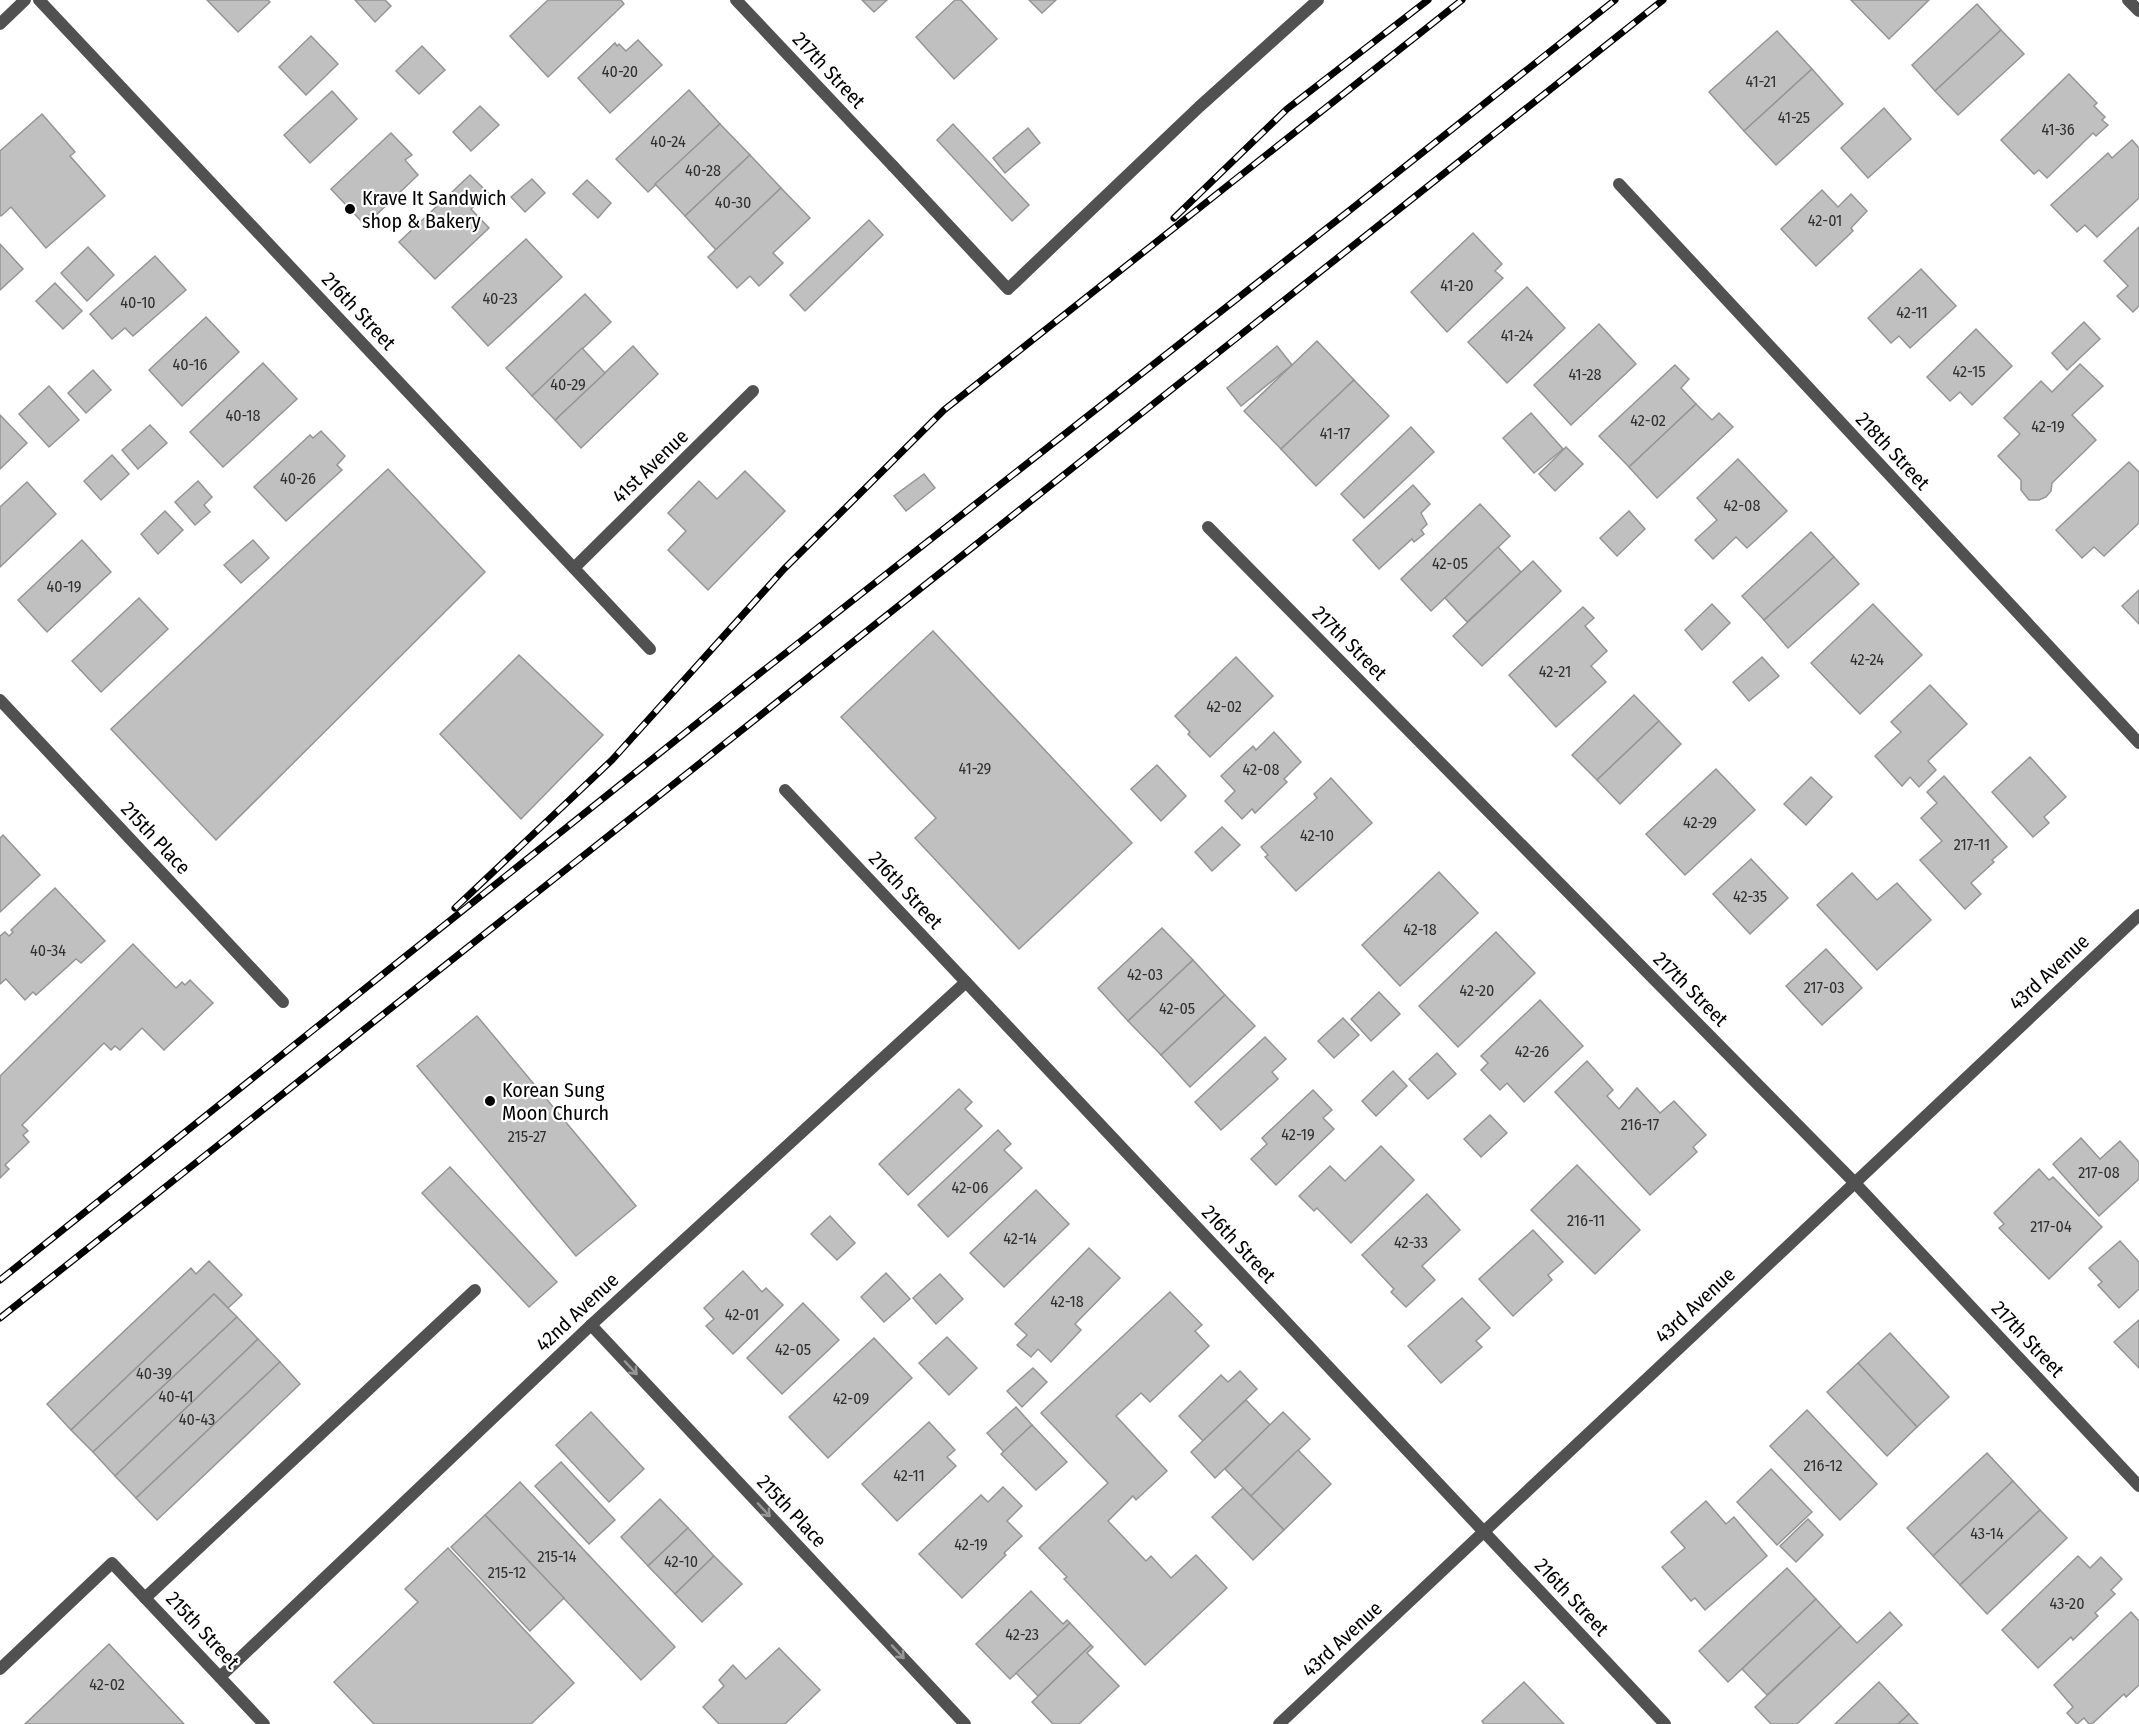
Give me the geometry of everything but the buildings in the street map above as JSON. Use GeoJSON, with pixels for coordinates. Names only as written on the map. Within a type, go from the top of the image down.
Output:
{"type":"FeatureCollection","features":[{"type":"Feature","properties":{"kind":"street"},"geometry":{"type":"LineString","coordinates":[[0,24],[26,0]]}},
{"type":"Feature","properties":{"kind":"street","name":"216th Street"},"geometry":{"type":"LineString","coordinates":[[39,0],[650,649]]}},
{"type":"Feature","properties":{"kind":"street","name":"217th Street"},"geometry":{"type":"LineString","coordinates":[[736,0],[1008,289],[1199,107],[1318,0]]}},
{"type":"Feature","properties":{"kind":"street"},"geometry":{"type":"LineString","coordinates":[[2128,0],[2139,11]]}},
{"type":"Feature","properties":{"kind":"street","name":"218th Street"},"geometry":{"type":"LineString","coordinates":[[1619,184],[2139,743]]}},
{"type":"Feature","properties":{"kind":"street","name":"41st Avenue"},"geometry":{"type":"LineString","coordinates":[[574,568],[753,391]]}},
{"type":"Feature","properties":{"kind":"street","name":"217th Street"},"geometry":{"type":"LineString","coordinates":[[1208,526],[1854,1182],[2139,1485]]}},
{"type":"Feature","properties":{"kind":"street","name":"215th Place"},"geometry":{"type":"LineString","coordinates":[[0,700],[283,1002]]}},
{"type":"Feature","properties":{"kind":"street","name":"216th Street"},"geometry":{"type":"LineString","coordinates":[[785,790],[1665,1724]]}},
{"type":"Feature","properties":{"kind":"street","name":"43rd Avenue"},"geometry":{"type":"LineString","coordinates":[[1279,1724],[2139,915]]}},
{"type":"Feature","properties":{"kind":"street","name":"42nd Avenue"},"geometry":{"type":"LineString","coordinates":[[220,1677],[591,1325],[966,982]]}},
{"type":"Feature","properties":{"kind":"street"},"geometry":{"type":"LineString","coordinates":[[145,1598],[475,1290]]}},
{"type":"Feature","properties":{"kind":"street","name":"215th Place"},"geometry":{"type":"LineString","coordinates":[[591,1325],[965,1724]]}},
{"type":"Feature","properties":{"kind":"street","name":"215th Street"},"geometry":{"type":"LineString","coordinates":[[0,1669],[112,1563],[264,1724]]}},
{"type":"Feature","properties":{"kind":"railway"},"geometry":{"type":"LineString","coordinates":[[1174,218],[1287,109],[1428,0]]}},
{"type":"Feature","properties":{"kind":"railway"},"geometry":{"type":"LineString","coordinates":[[455,908],[612,760],[784,569],[944,410],[1462,0]]}},
{"type":"Feature","properties":{"kind":"railway"},"geometry":{"type":"LineString","coordinates":[[0,1280],[750,681],[1615,0]]}},
{"type":"Feature","properties":{"kind":"railway"},"geometry":{"type":"LineString","coordinates":[[0,1318],[1663,0]]}},
{"type":"Feature","properties":{"kind":"place","name":"Krave It Sandwich shop & Bakery"},"geometry":{"type":"Point","coordinates":[350,209]}},
{"type":"Feature","properties":{"kind":"place","name":"Korean Sung Moon Church"},"geometry":{"type":"Point","coordinates":[490,1101]}}]}
